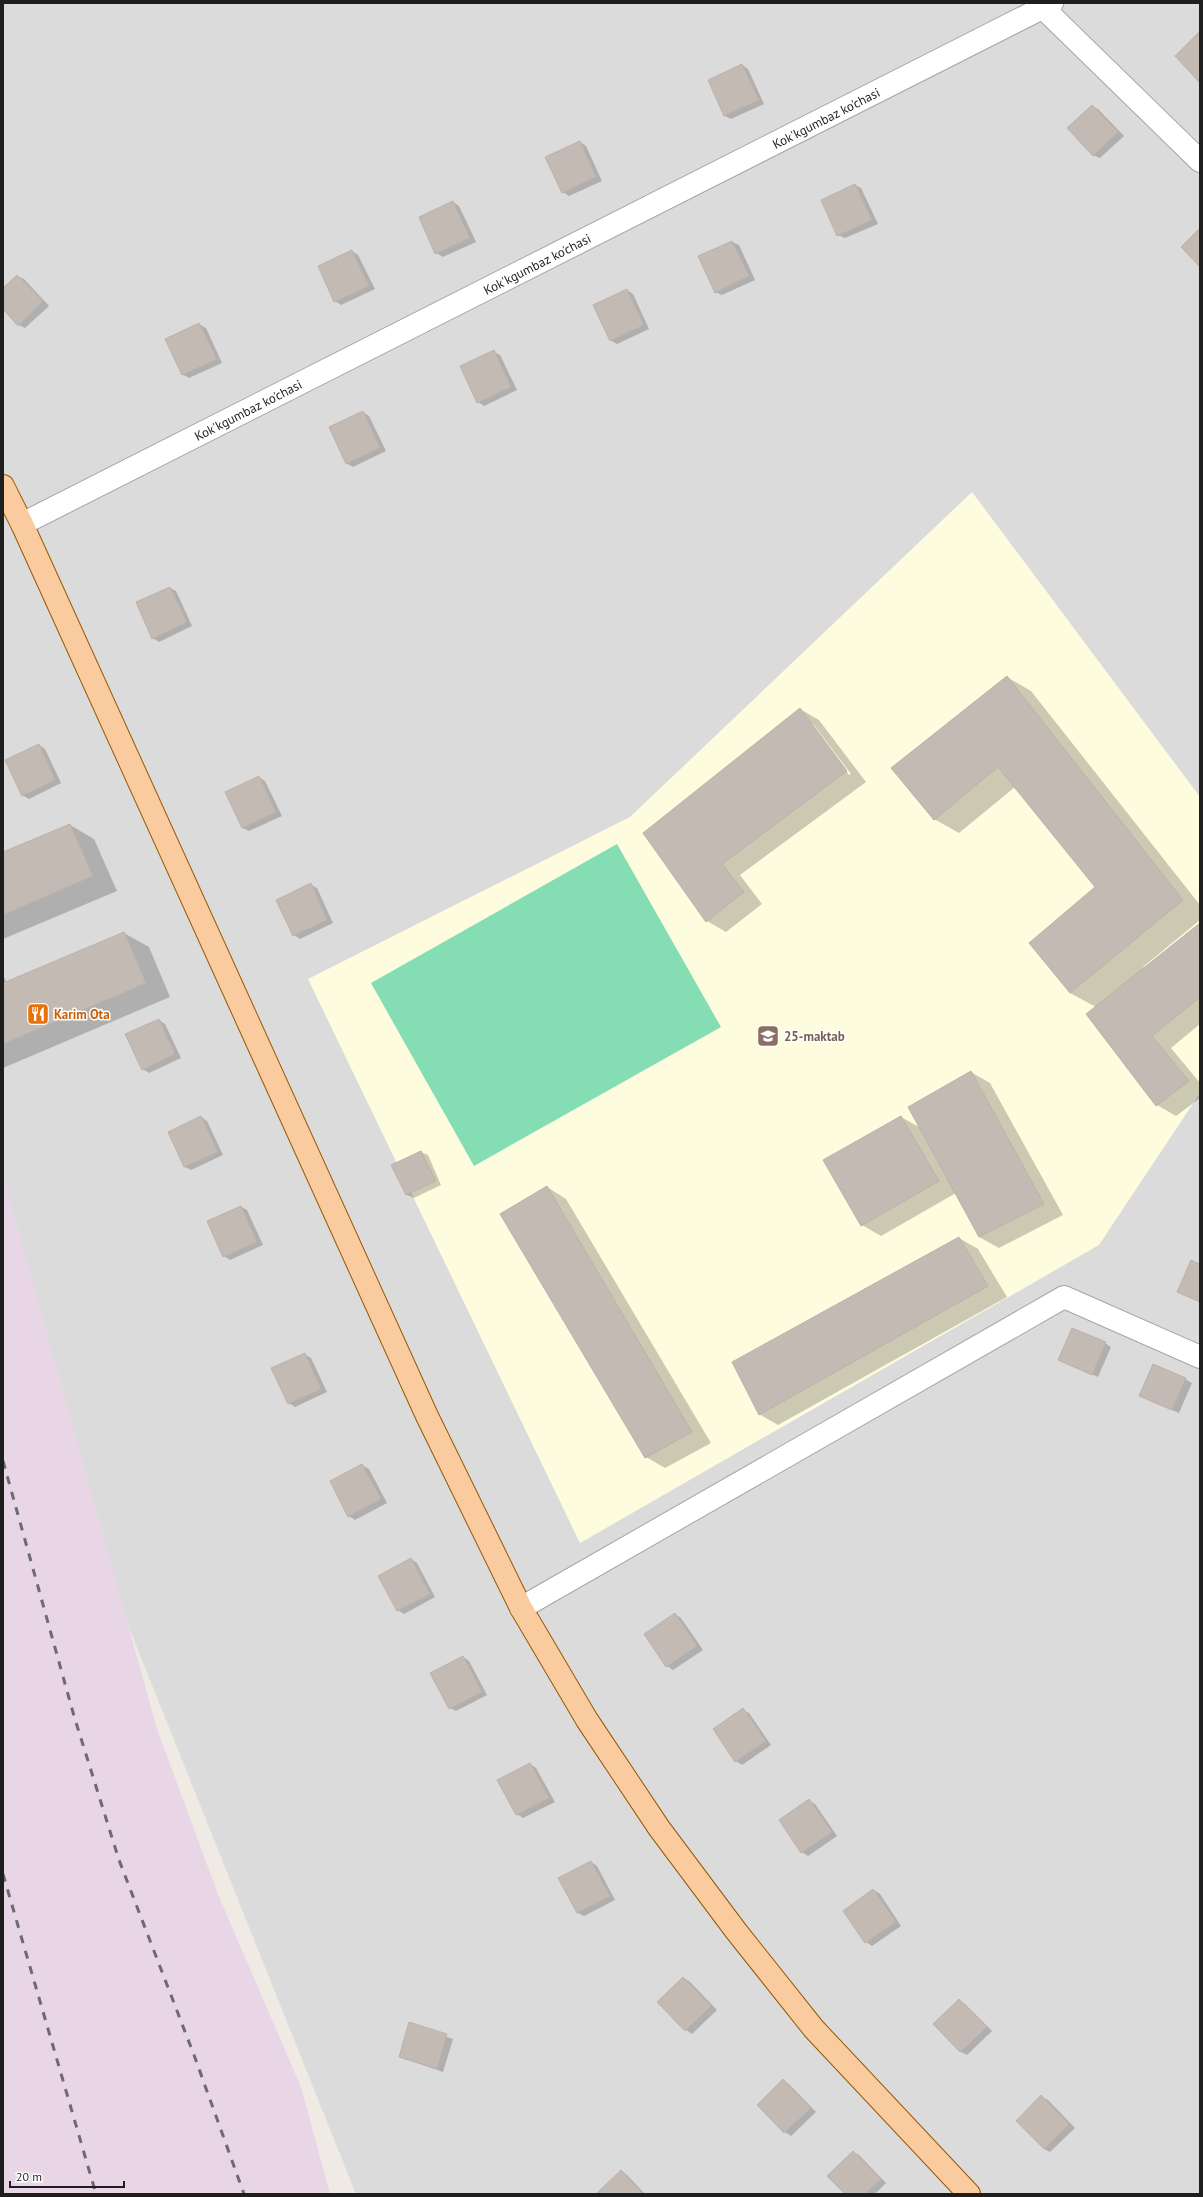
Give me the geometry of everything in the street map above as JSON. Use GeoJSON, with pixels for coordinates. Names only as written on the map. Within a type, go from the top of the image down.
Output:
{"type":"FeatureCollection","features":[{"type":"Feature","properties":{"kind":"main road"},"geometry":{"type":"LineString","coordinates":[[3,486],[22,524],[427,1416],[521,1608],[587,1720],[659,1828],[736,1931],[814,2029],[969,2194]]}},
{"type":"Feature","properties":{"kind":"street"},"geometry":{"type":"LineString","coordinates":[[1044,5],[1200,161]]}},
{"type":"Feature","properties":{"kind":"street","name":"Kok'kgumbaz ko'chasi"},"geometry":{"type":"LineString","coordinates":[[22,524],[1044,5]]}},
{"type":"Feature","properties":{"kind":"street"},"geometry":{"type":"LineString","coordinates":[[521,1608],[1064,1297],[1200,1357]]}},
{"type":"Feature","properties":{"kind":"shaded area"},"geometry":{"type":"Polygon","coordinates":[[[3,3],[1200,3],[1200,2194],[356,2194],[110,1580],[3,1273],[3,3]]]}},
{"type":"Feature","properties":{"kind":"shaded area","name":"25-maktab"},"geometry":{"type":"Polygon","coordinates":[[[972,492],[1200,797],[1200,1093],[1099,1245],[580,1543],[308,979],[630,817],[972,492]]]}},
{"type":"Feature","properties":{"kind":"shaded area"},"geometry":{"type":"Polygon","coordinates":[[[3,1175],[157,1729],[219,1897],[301,2087],[330,2194],[3,2194],[3,1175]]]}},
{"type":"Feature","properties":{"kind":"green space"},"geometry":{"type":"Polygon","coordinates":[[[617,844],[721,1027],[474,1166],[371,983],[617,844]]]}},
{"type":"Feature","properties":{"kind":"building"},"geometry":{"type":"Polygon","coordinates":[[[1200,32],[1200,83],[1175,56],[1200,32]]]}},
{"type":"Feature","properties":{"kind":"building"},"geometry":{"type":"Polygon","coordinates":[[[742,64],[759,100],[724,116],[708,80],[742,64]]]}},
{"type":"Feature","properties":{"kind":"building"},"geometry":{"type":"Polygon","coordinates":[[[1092,105],[1118,132],[1093,156],[1067,128],[1092,105]]]}},
{"type":"Feature","properties":{"kind":"building"},"geometry":{"type":"Polygon","coordinates":[[[580,141],[596,177],[562,193],[545,157],[580,141]]]}},
{"type":"Feature","properties":{"kind":"building"},"geometry":{"type":"Polygon","coordinates":[[[855,184],[872,220],[837,236],[821,200],[855,184]]]}},
{"type":"Feature","properties":{"kind":"building"},"geometry":{"type":"Polygon","coordinates":[[[453,201],[470,238],[435,254],[419,217],[453,201]]]}},
{"type":"Feature","properties":{"kind":"building"},"geometry":{"type":"Polygon","coordinates":[[[1200,228],[1200,267],[1181,247],[1200,228]]]}},
{"type":"Feature","properties":{"kind":"building"},"geometry":{"type":"Polygon","coordinates":[[[732,241],[749,276],[715,293],[698,256],[732,241]]]}},
{"type":"Feature","properties":{"kind":"building"},"geometry":{"type":"Polygon","coordinates":[[[352,250],[369,286],[334,302],[318,266],[352,250]]]}},
{"type":"Feature","properties":{"kind":"building"},"geometry":{"type":"Polygon","coordinates":[[[17,275],[43,301],[18,326],[3,309],[3,288],[17,275]]]}},
{"type":"Feature","properties":{"kind":"building"},"geometry":{"type":"Polygon","coordinates":[[[627,289],[644,325],[610,341],[593,305],[627,289]]]}},
{"type":"Feature","properties":{"kind":"building"},"geometry":{"type":"Polygon","coordinates":[[[199,323],[217,359],[182,375],[165,339],[199,323]]]}},
{"type":"Feature","properties":{"kind":"building"},"geometry":{"type":"Polygon","coordinates":[[[494,350],[511,387],[477,403],[460,366],[494,350]]]}},
{"type":"Feature","properties":{"kind":"building"},"geometry":{"type":"Polygon","coordinates":[[[363,411],[380,448],[346,464],[329,427],[363,411]]]}},
{"type":"Feature","properties":{"kind":"building"},"geometry":{"type":"Polygon","coordinates":[[[170,587],[187,622],[152,639],[136,602],[170,587]]]}},
{"type":"Feature","properties":{"kind":"building"},"geometry":{"type":"Polygon","coordinates":[[[1007,676],[1183,900],[1070,993],[1029,943],[1095,887],[998,767],[934,820],[891,768],[1007,676]]]}},
{"type":"Feature","properties":{"kind":"building"},"geometry":{"type":"Polygon","coordinates":[[[800,708],[847,771],[722,864],[744,892],[706,922],[643,833],[800,708]]]}},
{"type":"Feature","properties":{"kind":"building"},"geometry":{"type":"Polygon","coordinates":[[[39,744],[55,780],[22,796],[5,760],[39,744]]]}},
{"type":"Feature","properties":{"kind":"building"},"geometry":{"type":"Polygon","coordinates":[[[259,776],[276,812],[242,828],[225,792],[259,776]]]}},
{"type":"Feature","properties":{"kind":"building"},"geometry":{"type":"Polygon","coordinates":[[[70,824],[93,876],[3,915],[3,852],[70,824]]]}},
{"type":"Feature","properties":{"kind":"building"},"geometry":{"type":"Polygon","coordinates":[[[311,883],[327,920],[293,936],[276,900],[311,883]]]}},
{"type":"Feature","properties":{"kind":"building"},"geometry":{"type":"Polygon","coordinates":[[[1200,923],[1200,997],[1152,1036],[1189,1081],[1156,1106],[1086,1014],[1200,923]]]}},
{"type":"Feature","properties":{"kind":"building","name":"Karim Ota"},"geometry":{"type":"Polygon","coordinates":[[[124,932],[146,983],[3,1044],[3,983],[124,932]]]}},
{"type":"Feature","properties":{"kind":"building"},"geometry":{"type":"Polygon","coordinates":[[[159,1019],[175,1054],[142,1070],[125,1034],[159,1019]]]}},
{"type":"Feature","properties":{"kind":"building"},"geometry":{"type":"Polygon","coordinates":[[[971,1071],[1044,1204],[979,1237],[908,1107],[971,1071]]]}},
{"type":"Feature","properties":{"kind":"building"},"geometry":{"type":"Polygon","coordinates":[[[201,1116],[218,1152],[184,1167],[168,1132],[201,1116]]]}},
{"type":"Feature","properties":{"kind":"building"},"geometry":{"type":"Polygon","coordinates":[[[901,1116],[939,1181],[861,1226],[823,1160],[901,1116]]]}},
{"type":"Feature","properties":{"kind":"building"},"geometry":{"type":"Polygon","coordinates":[[[421,1151],[436,1181],[406,1195],[391,1165],[421,1151]]]}},
{"type":"Feature","properties":{"kind":"building"},"geometry":{"type":"Polygon","coordinates":[[[547,1186],[692,1432],[645,1458],[500,1214],[547,1186]]]}},
{"type":"Feature","properties":{"kind":"building"},"geometry":{"type":"Polygon","coordinates":[[[241,1206],[257,1242],[223,1257],[207,1221],[241,1206]]]}},
{"type":"Feature","properties":{"kind":"building"},"geometry":{"type":"Polygon","coordinates":[[[959,1237],[988,1286],[759,1415],[732,1362],[959,1237]]]}},
{"type":"Feature","properties":{"kind":"building"},"geometry":{"type":"Polygon","coordinates":[[[1191,1260],[1200,1264],[1200,1302],[1177,1292],[1191,1260]]]}},
{"type":"Feature","properties":{"kind":"building"},"geometry":{"type":"Polygon","coordinates":[[[1072,1328],[1106,1342],[1092,1375],[1058,1360],[1072,1328]]]}},
{"type":"Feature","properties":{"kind":"building"},"geometry":{"type":"Polygon","coordinates":[[[305,1353],[321,1389],[288,1404],[271,1368],[305,1353]]]}},
{"type":"Feature","properties":{"kind":"building"},"geometry":{"type":"Polygon","coordinates":[[[1153,1364],[1186,1378],[1172,1410],[1139,1396],[1153,1364]]]}},
{"type":"Feature","properties":{"kind":"building"},"geometry":{"type":"Polygon","coordinates":[[[362,1464],[381,1499],[348,1517],[330,1481],[362,1464]]]}},
{"type":"Feature","properties":{"kind":"building"},"geometry":{"type":"Polygon","coordinates":[[[411,1558],[430,1594],[397,1611],[378,1576],[411,1558]]]}},
{"type":"Feature","properties":{"kind":"building"},"geometry":{"type":"Polygon","coordinates":[[[675,1613],[697,1646],[666,1667],[644,1634],[675,1613]]]}},
{"type":"Feature","properties":{"kind":"building"},"geometry":{"type":"Polygon","coordinates":[[[463,1656],[482,1692],[449,1709],[430,1673],[463,1656]]]}},
{"type":"Feature","properties":{"kind":"building"},"geometry":{"type":"Polygon","coordinates":[[[743,1708],[766,1741],[735,1762],[713,1729],[743,1708]]]}},
{"type":"Feature","properties":{"kind":"building"},"geometry":{"type":"Polygon","coordinates":[[[530,1763],[549,1798],[516,1815],[497,1780],[530,1763]]]}},
{"type":"Feature","properties":{"kind":"building"},"geometry":{"type":"Polygon","coordinates":[[[809,1799],[832,1832],[801,1853],[779,1820],[809,1799]]]}},
{"type":"Feature","properties":{"kind":"building"},"geometry":{"type":"Polygon","coordinates":[[[591,1861],[610,1896],[577,1913],[558,1878],[591,1861]]]}},
{"type":"Feature","properties":{"kind":"building"},"geometry":{"type":"Polygon","coordinates":[[[873,1889],[896,1922],[865,1943],[843,1911],[873,1889]]]}},
{"type":"Feature","properties":{"kind":"building"},"geometry":{"type":"Polygon","coordinates":[[[683,1977],[711,2006],[685,2031],[657,2002],[683,1977]]]}},
{"type":"Feature","properties":{"kind":"building"},"geometry":{"type":"Polygon","coordinates":[[[959,1999],[987,2027],[960,2052],[933,2024],[959,1999]]]}},
{"type":"Feature","properties":{"kind":"building"},"geometry":{"type":"Polygon","coordinates":[[[409,2022],[447,2034],[437,2069],[399,2057],[409,2022]]]}},
{"type":"Feature","properties":{"kind":"building"},"geometry":{"type":"Polygon","coordinates":[[[783,2079],[811,2108],[784,2133],[757,2105],[783,2079]]]}},
{"type":"Feature","properties":{"kind":"building"},"geometry":{"type":"Polygon","coordinates":[[[1041,2095],[1069,2124],[1044,2149],[1016,2121],[1041,2095]]]}},
{"type":"Feature","properties":{"kind":"building"},"geometry":{"type":"Polygon","coordinates":[[[853,2151],[881,2179],[865,2194],[845,2194],[827,2176],[853,2151]]]}},
{"type":"Feature","properties":{"kind":"building"},"geometry":{"type":"Polygon","coordinates":[[[621,2170],[643,2194],[596,2194],[621,2170]]]}},
{"type":"Feature","properties":{"kind":"railway"},"geometry":{"type":"LineString","coordinates":[[3,1461],[74,1716],[119,1860],[194,2055],[244,2194]]}},
{"type":"Feature","properties":{"kind":"railway"},"geometry":{"type":"LineString","coordinates":[[3,1874],[96,2194]]}},
{"type":"Feature","properties":{"kind":"place","name":"Karim Ota"},"geometry":{"type":"Point","coordinates":[38,1014]}},
{"type":"Feature","properties":{"kind":"place","name":"25-maktab"},"geometry":{"type":"Point","coordinates":[768,1036]}}]}
